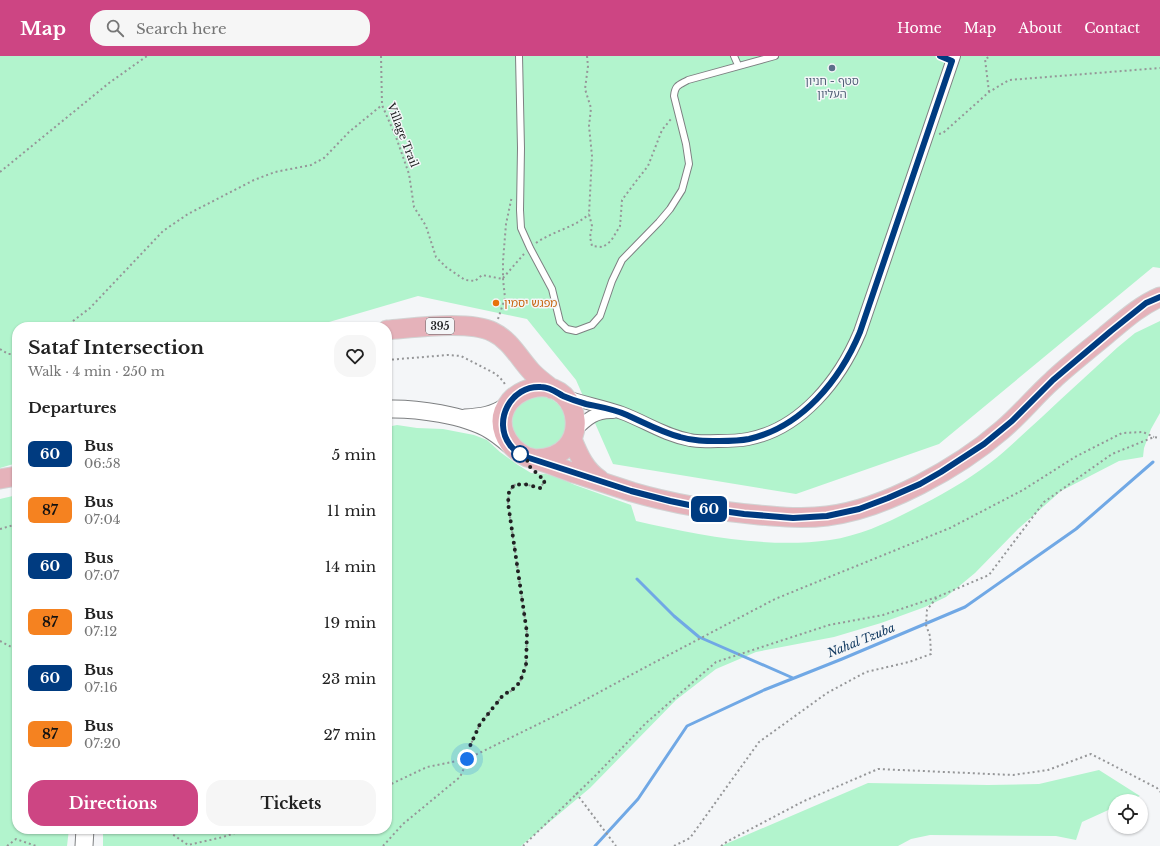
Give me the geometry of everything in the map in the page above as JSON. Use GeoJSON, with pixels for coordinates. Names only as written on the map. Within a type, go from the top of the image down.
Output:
{"type":"FeatureCollection","features":[{"type":"Feature","properties":{"kind":"main road"},"geometry":{"type":"LineString","coordinates":[[392,409],[430,412],[460,418],[491,430],[538,468],[612,485],[637,493],[678,503],[744,514],[793,518],[827,516],[859,509],[920,484],[984,444],[1012,421],[1053,380],[1111,331],[1146,303],[1160,297]]}},
{"type":"Feature","properties":{"kind":"main road","name":"395"},"geometry":{"type":"LineString","coordinates":[[392,330],[439,326],[469,327],[498,335]]}},
{"type":"Feature","properties":{"kind":"main road"},"geometry":{"type":"LineString","coordinates":[[498,335],[520,355],[532,372],[570,403],[574,412],[576,421],[573,435],[567,446],[553,457],[545,459],[538,468]]}},
{"type":"Feature","properties":{"kind":"main road"},"geometry":{"type":"LineString","coordinates":[[498,335],[512,354],[518,373],[517,384],[503,416],[505,436],[510,445]]}},
{"type":"Feature","properties":{"kind":"main road"},"geometry":{"type":"LineString","coordinates":[[460,418],[489,415],[499,412],[518,393],[529,388],[541,387],[558,392]]}},
{"type":"Feature","properties":{"kind":"main road"},"geometry":{"type":"LineString","coordinates":[[573,435],[579,456],[589,471],[603,481],[612,485]]}},
{"type":"Feature","properties":{"kind":"main road"},"geometry":{"type":"LineString","coordinates":[[0,479],[12,477]]}},
{"type":"Feature","properties":{"kind":"main road"},"geometry":{"type":"LineString","coordinates":[[84,846],[85,834]]}},
{"type":"Feature","properties":{"kind":"street"},"geometry":{"type":"LineString","coordinates":[[558,392],[586,404],[606,407],[626,414],[654,428],[680,437],[701,441],[747,440],[774,431],[793,420],[823,392],[839,372],[854,348],[953,59]]}},
{"type":"Feature","properties":{"kind":"street"},"geometry":{"type":"LineString","coordinates":[[573,435],[585,421],[593,415],[617,412],[626,414]]}},
{"type":"Feature","properties":{"kind":"lane"},"geometry":{"type":"LineString","coordinates":[[520,56],[521,228],[552,289],[560,322],[566,329],[576,331],[592,325],[600,316],[612,280],[622,260],[663,218],[682,190],[688,164],[686,144],[674,96],[675,89],[679,84],[688,80],[775,56]]}},
{"type":"Feature","properties":{"kind":"lane"},"geometry":{"type":"LineString","coordinates":[[734,56],[738,66]]}},
{"type":"Feature","properties":{"kind":"lane"},"geometry":{"type":"LineString","coordinates":[[940,56],[953,59]]}},
{"type":"Feature","properties":{"kind":"path"},"geometry":{"type":"LineString","coordinates":[[0,172],[109,83],[147,56]]}},
{"type":"Feature","properties":{"kind":"path","name":"Village Trail"},"geometry":{"type":"LineString","coordinates":[[381,56],[382,105],[396,137],[409,174],[414,207],[426,226],[436,257],[446,267],[465,280],[475,281],[482,276],[503,279]]}},
{"type":"Feature","properties":{"kind":"path"},"geometry":{"type":"LineString","coordinates":[[588,56],[585,89],[591,108],[589,126],[592,156],[589,214],[592,226],[590,237],[592,246],[603,247],[611,241],[620,226],[622,200],[648,166],[662,130],[672,118],[672,109],[676,106]]}},
{"type":"Feature","properties":{"kind":"path"},"geometry":{"type":"LineString","coordinates":[[989,92],[986,59],[990,56]]}},
{"type":"Feature","properties":{"kind":"path"},"geometry":{"type":"LineString","coordinates":[[925,140],[943,133],[989,92],[1009,80],[1160,68]]}},
{"type":"Feature","properties":{"kind":"path"},"geometry":{"type":"LineString","coordinates":[[72,322],[90,308],[163,231],[188,214],[254,180],[275,172],[311,165],[324,158],[349,132],[382,105]]}},
{"type":"Feature","properties":{"kind":"path"},"geometry":{"type":"LineString","coordinates":[[498,335],[505,298],[503,279],[506,224],[512,194]]}},
{"type":"Feature","properties":{"kind":"path"},"geometry":{"type":"LineString","coordinates":[[503,279],[530,248],[546,237],[589,214]]}},
{"type":"Feature","properties":{"kind":"path"},"geometry":{"type":"LineString","coordinates":[[0,349],[8,354],[12,354]]}},
{"type":"Feature","properties":{"kind":"path"},"geometry":{"type":"LineString","coordinates":[[392,360],[448,355],[461,356],[496,374],[503,381],[508,392],[508,404]]}},
{"type":"Feature","properties":{"kind":"path"},"geometry":{"type":"LineString","coordinates":[[392,784],[427,768],[467,759],[561,713],[775,599],[950,528],[1022,490],[1075,457],[1122,433],[1142,432],[1160,438]]}},
{"type":"Feature","properties":{"kind":"path"},"geometry":{"type":"LineString","coordinates":[[523,846],[646,723],[716,662],[828,625],[883,615],[937,597],[989,574],[1044,502],[1112,454],[1154,437]]}},
{"type":"Feature","properties":{"kind":"path"},"geometry":{"type":"LineString","coordinates":[[383,846],[403,824],[460,777],[470,746],[480,724],[504,694],[511,691],[520,682],[526,665],[527,633],[508,503],[509,492],[514,485],[524,484],[540,488],[545,481],[538,468]]}},
{"type":"Feature","properties":{"kind":"path"},"geometry":{"type":"LineString","coordinates":[[0,529],[12,525]]}},
{"type":"Feature","properties":{"kind":"path"},"geometry":{"type":"LineString","coordinates":[[674,846],[690,838],[759,742],[827,693],[866,672],[909,662],[931,654],[930,636],[926,625],[927,610],[937,597]]}},
{"type":"Feature","properties":{"kind":"path"},"geometry":{"type":"LineString","coordinates":[[0,641],[12,647]]}},
{"type":"Feature","properties":{"kind":"path"},"geometry":{"type":"LineString","coordinates":[[721,846],[804,801],[878,769],[1013,775],[1048,770],[1091,754],[1157,788],[1160,792]]}},
{"type":"Feature","properties":{"kind":"path"},"geometry":{"type":"LineString","coordinates":[[576,793],[616,846]]}},
{"type":"Feature","properties":{"kind":"path"},"geometry":{"type":"LineString","coordinates":[[172,834],[188,845],[232,834]]}},
{"type":"Feature","properties":{"kind":"path"},"geometry":{"type":"LineString","coordinates":[[7,846],[16,839],[36,846]]}},
{"type":"Feature","properties":{"kind":"green space"},"geometry":{"type":"Polygon","coordinates":[[[0,56],[1160,56],[1160,268],[1153,267],[939,444],[796,494],[613,464],[576,380],[527,319],[418,296],[329,322],[12,322],[12,464],[0,468],[0,56]]]}},
{"type":"Feature","properties":{"kind":"green space"},"geometry":{"type":"Polygon","coordinates":[[[1160,321],[1160,413],[1151,429],[1144,448],[1143,457],[1119,461],[1061,491],[1018,529],[975,573],[946,597],[925,607],[881,623],[834,637],[756,652],[716,669],[676,700],[590,788],[521,846],[103,846],[103,834],[392,834],[392,426],[397,425],[417,428],[443,429],[474,435],[487,440],[500,452],[531,473],[546,474],[557,477],[631,505],[636,521],[708,536],[757,542],[782,543],[830,540],[871,529],[920,506],[971,477],[1003,452],[1135,333],[1160,321]]]}},
{"type":"Feature","properties":{"kind":"green space"},"geometry":{"type":"Polygon","coordinates":[[[539,396],[549,398],[558,404],[564,413],[566,423],[564,433],[558,442],[549,448],[539,450],[529,448],[520,442],[514,433],[512,423],[514,413],[520,404],[529,398],[539,396]]]}},
{"type":"Feature","properties":{"kind":"green space"},"geometry":{"type":"Polygon","coordinates":[[[12,496],[12,834],[68,834],[67,846],[0,846],[0,499],[12,496]]]}},
{"type":"Feature","properties":{"kind":"green space"},"geometry":{"type":"Polygon","coordinates":[[[1099,770],[1137,794],[1108,794],[1108,810],[1082,822],[1076,840],[1056,836],[930,835],[911,839],[898,846],[721,846],[868,783],[988,785],[1039,784],[1099,770]]]}},
{"type":"Feature","properties":{"kind":"waterway","name":"Nahal Tzuba"},"geometry":{"type":"LineString","coordinates":[[595,846],[638,799],[687,726],[764,690],[965,607],[1076,529],[1153,462]]}},
{"type":"Feature","properties":{"kind":"waterway"},"geometry":{"type":"LineString","coordinates":[[637,579],[674,616],[699,637],[793,678]]}},
{"type":"Feature","properties":{"kind":"bus line","name":"60"},"geometry":{"type":"LineString","coordinates":[[940,56],[952,61],[854,348],[839,372],[823,392],[807,408],[785,425],[761,436],[747,440],[701,441],[690,440],[669,434],[626,414],[606,407],[576,401],[563,396],[552,389],[541,387],[529,388],[518,393],[507,406],[503,416],[505,436],[510,445],[517,452],[526,457],[631,491],[685,505],[744,514],[793,518],[827,516],[846,512],[878,502],[920,484],[984,444],[1012,421],[1053,380],[1111,331],[1146,303],[1160,297]]}},
{"type":"Feature","properties":{"kind":"place","name":"סטף - חניון העליון"},"geometry":{"type":"Point","coordinates":[832,68]}},
{"type":"Feature","properties":{"kind":"place","name":"מפגש יסמין"},"geometry":{"type":"Point","coordinates":[496,303]}},
{"type":"Feature","properties":{"kind":"route"},"geometry":{"type":"LineString","coordinates":[[467,759],[470,746],[480,724],[504,694],[511,691],[520,682],[526,665],[527,633],[508,503],[509,492],[514,485],[524,484],[540,488],[545,481],[529,466],[526,457],[517,452],[520,454]]}}]}
